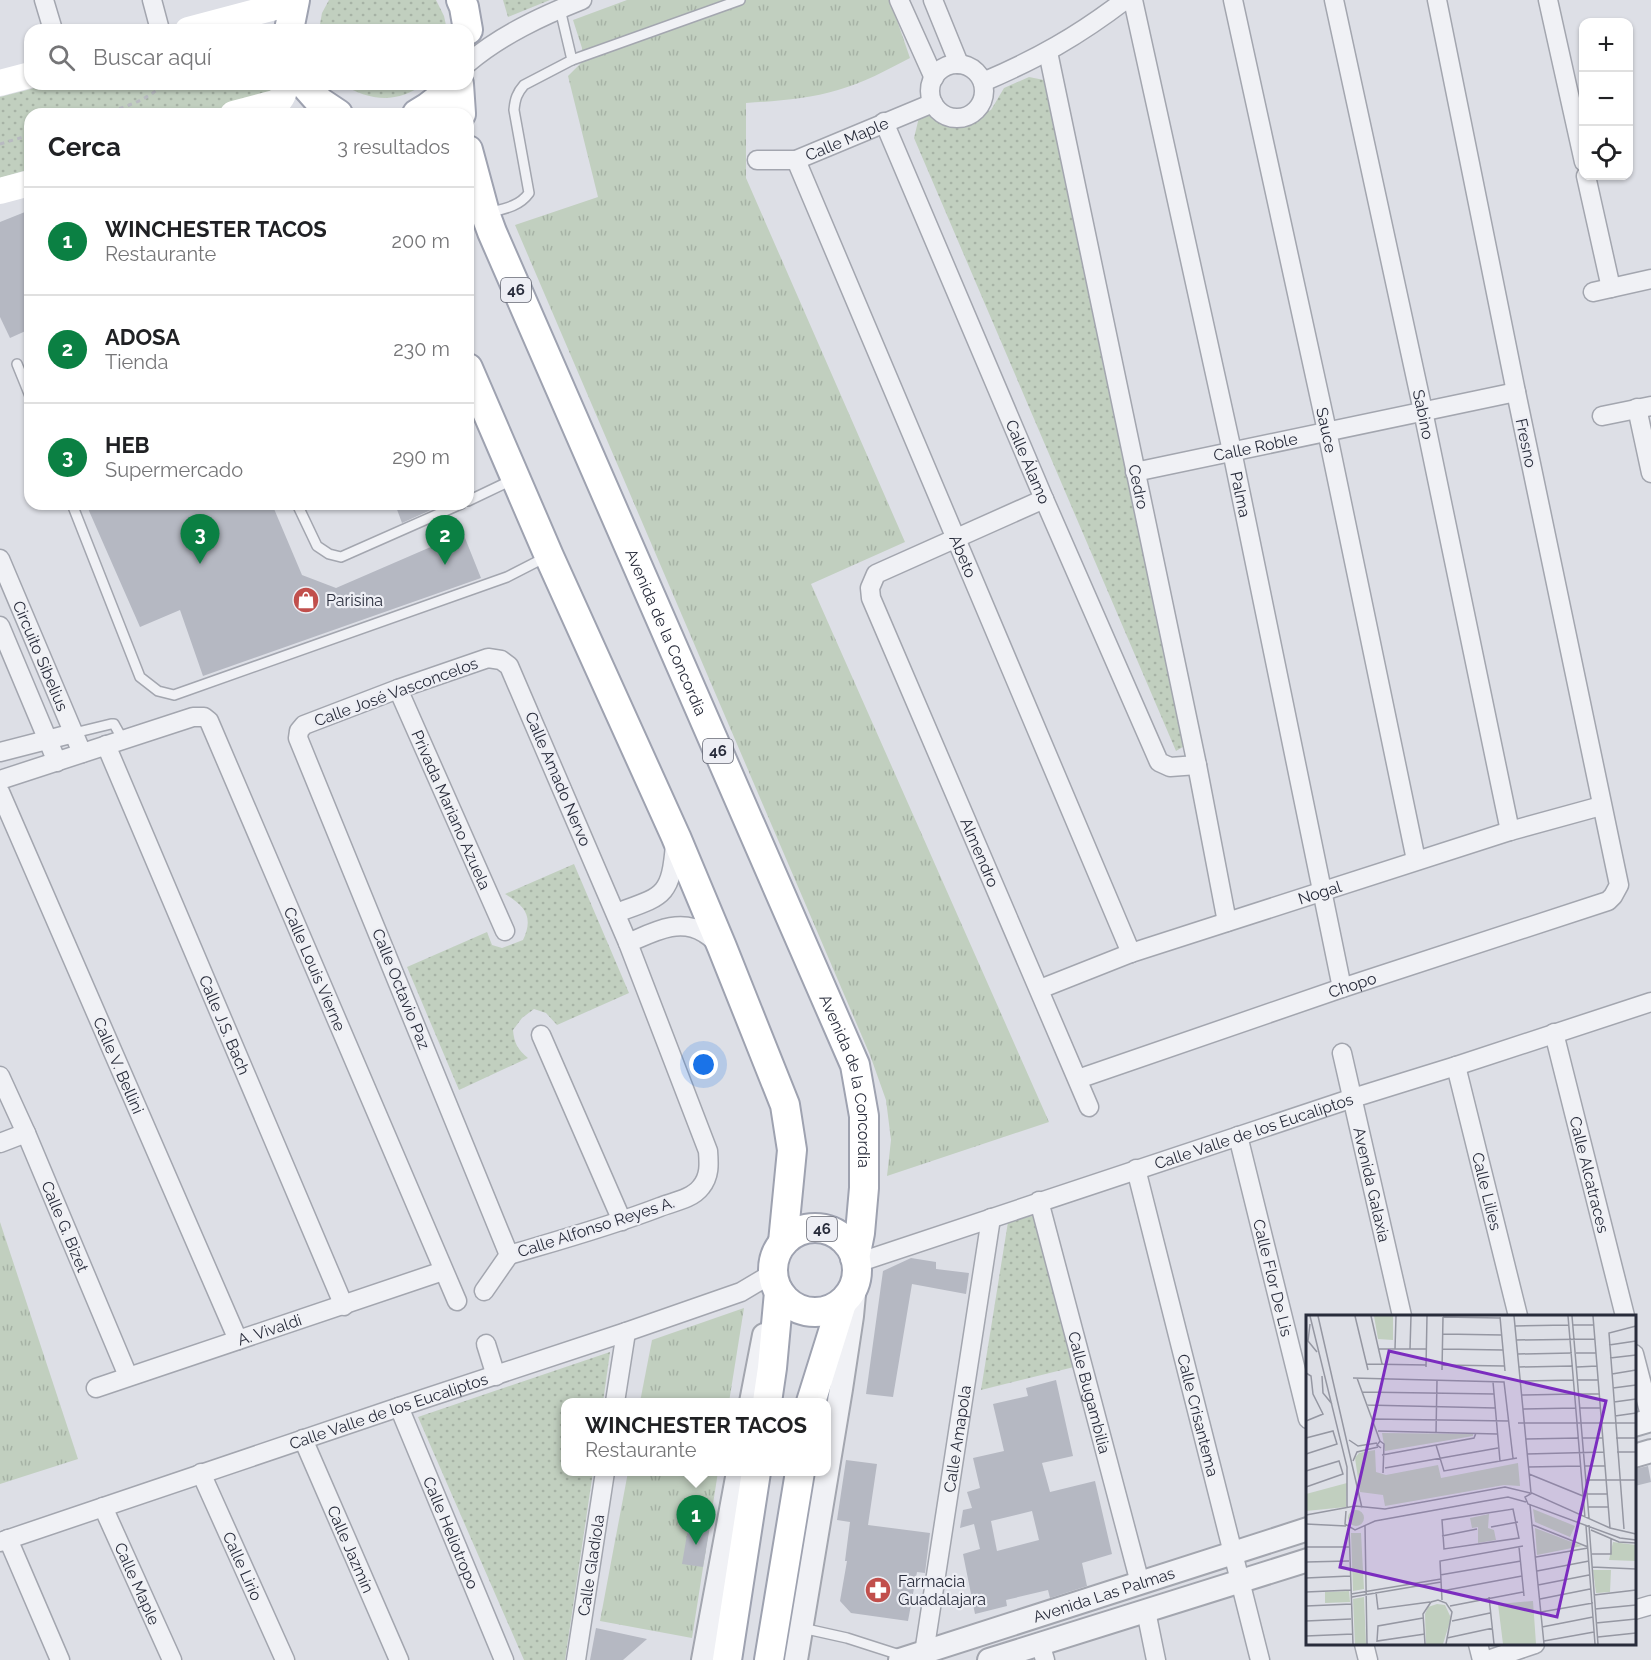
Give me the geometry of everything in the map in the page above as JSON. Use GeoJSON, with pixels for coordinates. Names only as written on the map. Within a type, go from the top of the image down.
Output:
{"type":"FeatureCollection","features":[{"type":"Feature","properties":{"kind":"main road"},"geometry":{"type":"LineString","coordinates":[[461,0],[467,24]]}},
{"type":"Feature","properties":{"kind":"main road"},"geometry":{"type":"LineString","coordinates":[[214,24],[294,1],[290,24]]}},
{"type":"Feature","properties":{"kind":"main road"},"geometry":{"type":"LineString","coordinates":[[239,18],[257,24]]}},
{"type":"Feature","properties":{"kind":"main road"},"geometry":{"type":"LineString","coordinates":[[0,83],[24,77]]}},
{"type":"Feature","properties":{"kind":"main road"},"geometry":{"type":"LineString","coordinates":[[256,108],[278,102],[283,96],[284,90]]}},
{"type":"Feature","properties":{"kind":"main road"},"geometry":{"type":"LineString","coordinates":[[309,90],[329,108]]}},
{"type":"Feature","properties":{"kind":"main road"},"geometry":{"type":"LineString","coordinates":[[428,108],[448,90]]}},
{"type":"Feature","properties":{"kind":"main road"},"geometry":{"type":"LineString","coordinates":[[459,90],[461,108]]}},
{"type":"Feature","properties":{"kind":"main road","name":"Avenida de la Concordia"},"geometry":{"type":"LineString","coordinates":[[474,183],[481,221],[855,1065],[864,1116],[864,1188],[861,1222],[852,1277],[812,1398]]}},
{"type":"Feature","properties":{"kind":"main road"},"geometry":{"type":"LineString","coordinates":[[0,191],[24,185]]}},
{"type":"Feature","properties":{"kind":"main road","name":"46"},"geometry":{"type":"LineString","coordinates":[[474,382],[549,556],[676,837],[785,1105],[792,1150],[783,1242]]}},
{"type":"Feature","properties":{"kind":"main road","name":"46"},"geometry":{"type":"LineString","coordinates":[[768,1398],[772,1368],[774,1262],[783,1242],[806,1229],[820,1228],[833,1232],[844,1239],[852,1250],[852,1277]]}},
{"type":"Feature","properties":{"kind":"main road"},"geometry":{"type":"LineString","coordinates":[[775,1282],[788,1303],[801,1310],[815,1313],[830,1310],[852,1277]]}},
{"type":"Feature","properties":{"kind":"main road"},"geometry":{"type":"LineString","coordinates":[[727,1660],[755,1476]]}},
{"type":"Feature","properties":{"kind":"main road"},"geometry":{"type":"LineString","coordinates":[[769,1660],[799,1476]]}},
{"type":"Feature","properties":{"kind":"street"},"geometry":{"type":"LineString","coordinates":[[44,0],[50,24]]}},
{"type":"Feature","properties":{"kind":"street"},"geometry":{"type":"LineString","coordinates":[[152,0],[158,24]]}},
{"type":"Feature","properties":{"kind":"street"},"geometry":{"type":"LineString","coordinates":[[474,58],[507,35],[582,0]]}},
{"type":"Feature","properties":{"kind":"street"},"geometry":{"type":"LineString","coordinates":[[899,0],[933,78]]}},
{"type":"Feature","properties":{"kind":"street"},"geometry":{"type":"LineString","coordinates":[[933,0],[959,64]]}},
{"type":"Feature","properties":{"kind":"street"},"geometry":{"type":"LineString","coordinates":[[982,82],[1048,52],[1095,23],[1125,0]]}},
{"type":"Feature","properties":{"kind":"street","name":"Palma"},"geometry":{"type":"LineString","coordinates":[[1133,0],[1232,451],[1342,988]]}},
{"type":"Feature","properties":{"kind":"street","name":"Sauce"},"geometry":{"type":"LineString","coordinates":[[1233,0],[1327,431],[1416,860]]}},
{"type":"Feature","properties":{"kind":"street","name":"Sabino"},"geometry":{"type":"LineString","coordinates":[[1334,0],[1423,411],[1510,831]]}},
{"type":"Feature","properties":{"kind":"street","name":"Fresno"},"geometry":{"type":"LineString","coordinates":[[1437,0],[1619,885]]}},
{"type":"Feature","properties":{"kind":"street"},"geometry":{"type":"LineString","coordinates":[[1548,0],[1579,140]]}},
{"type":"Feature","properties":{"kind":"street","name":"Cedro"},"geometry":{"type":"LineString","coordinates":[[1048,52],[1197,765],[1227,922]]}},
{"type":"Feature","properties":{"kind":"street"},"geometry":{"type":"LineString","coordinates":[[959,64],[977,73],[984,91],[983,100],[972,114],[963,118],[954,118],[945,116],[938,110],[930,95],[933,78],[942,69],[959,64]]}},
{"type":"Feature","properties":{"kind":"street","name":"Calle Maple"},"geometry":{"type":"LineString","coordinates":[[757,160],[796,160],[933,103]]}},
{"type":"Feature","properties":{"kind":"street","name":"Calle Álamo"},"geometry":{"type":"LineString","coordinates":[[885,122],[1044,499],[1159,762],[1170,767],[1197,765]]}},
{"type":"Feature","properties":{"kind":"street","name":"Abeto"},"geometry":{"type":"LineString","coordinates":[[796,160],[1131,953]]}},
{"type":"Feature","properties":{"kind":"street"},"geometry":{"type":"LineString","coordinates":[[1587,180],[1602,290],[1651,279]]}},
{"type":"Feature","properties":{"kind":"street","name":"Calle Roble"},"geometry":{"type":"LineString","coordinates":[[1135,472],[1516,392]]}},
{"type":"Feature","properties":{"kind":"street"},"geometry":{"type":"LineString","coordinates":[[1602,416],[1644,407],[1651,473]]}},
{"type":"Feature","properties":{"kind":"street"},"geometry":{"type":"LineString","coordinates":[[956,538],[1044,499]]}},
{"type":"Feature","properties":{"kind":"street","name":"Almendro"},"geometry":{"type":"LineString","coordinates":[[956,538],[876,574],[870,588],[871,598],[1089,1107]]}},
{"type":"Feature","properties":{"kind":"street","name":"Circuito Sibelius"},"geometry":{"type":"LineString","coordinates":[[0,559],[82,753]]}},
{"type":"Feature","properties":{"kind":"street","name":"Circuito Sibelius"},"geometry":{"type":"LineString","coordinates":[[0,626],[57,762]]}},
{"type":"Feature","properties":{"kind":"street","name":"Calle José Vasconcelos"},"geometry":{"type":"LineString","coordinates":[[304,725],[488,658]]}},
{"type":"Feature","properties":{"kind":"street","name":"Calle Amado Nervo"},"geometry":{"type":"LineString","coordinates":[[488,658],[501,660],[509,666],[616,913],[708,1151],[708,1175]]}},
{"type":"Feature","properties":{"kind":"street","name":"Privada Mariano Azuela"},"geometry":{"type":"LineString","coordinates":[[398,689],[505,931]]}},
{"type":"Feature","properties":{"kind":"street","name":"Calle Louis Vierne"},"geometry":{"type":"LineString","coordinates":[[0,780],[194,717],[204,717],[209,721],[457,1301]]}},
{"type":"Feature","properties":{"kind":"street","name":"Calle Octavio Paz"},"geometry":{"type":"LineString","coordinates":[[304,725],[299,731],[298,738],[509,1255]]}},
{"type":"Feature","properties":{"kind":"street"},"geometry":{"type":"LineString","coordinates":[[0,752],[74,733]]}},
{"type":"Feature","properties":{"kind":"street","name":"Calle J.S. Bach"},"geometry":{"type":"LineString","coordinates":[[105,745],[344,1305]]}},
{"type":"Feature","properties":{"kind":"street","name":"Calle V. Bellini"},"geometry":{"type":"LineString","coordinates":[[0,792],[238,1341]]}},
{"type":"Feature","properties":{"kind":"street","name":"Nogal"},"geometry":{"type":"LineString","coordinates":[[1040,989],[1131,953],[1416,860],[1601,806]]}},
{"type":"Feature","properties":{"kind":"street"},"geometry":{"type":"LineString","coordinates":[[616,913],[662,894],[670,881],[676,837]]}},
{"type":"Feature","properties":{"kind":"street","name":"Chopo"},"geometry":{"type":"LineString","coordinates":[[1078,1079],[1342,988],[1608,901],[1619,885]]}},
{"type":"Feature","properties":{"kind":"street"},"geometry":{"type":"LineString","coordinates":[[628,943],[663,929],[682,925],[704,932],[722,947]]}},
{"type":"Feature","properties":{"kind":"street","name":"Calle Valle de los Eucaliptos"},"geometry":{"type":"LineString","coordinates":[[852,1277],[991,1218],[1039,1201],[1651,1002]]}},
{"type":"Feature","properties":{"kind":"street","name":"Calle Alcatraces"},"geometry":{"type":"LineString","coordinates":[[1554,1033],[1624,1315]]}},
{"type":"Feature","properties":{"kind":"street"},"geometry":{"type":"LineString","coordinates":[[540,1035],[622,1221]]}},
{"type":"Feature","properties":{"kind":"street","name":"Avenida Galaxia"},"geometry":{"type":"LineString","coordinates":[[1342,1053],[1402,1315]]}},
{"type":"Feature","properties":{"kind":"street","name":"Calle Lilies"},"geometry":{"type":"LineString","coordinates":[[1456,1066],[1518,1315]]}},
{"type":"Feature","properties":{"kind":"street","name":"Calle G. Bizet"},"geometry":{"type":"LineString","coordinates":[[0,1076],[27,1133],[128,1376]]}},
{"type":"Feature","properties":{"kind":"street"},"geometry":{"type":"LineString","coordinates":[[0,1143],[27,1133]]}},
{"type":"Feature","properties":{"kind":"street","name":"Calle Flor De Lis"},"geometry":{"type":"LineString","coordinates":[[1238,1136],[1306,1411]]}},
{"type":"Feature","properties":{"kind":"street","name":"Calle Crisantema"},"geometry":{"type":"LineString","coordinates":[[1136,1169],[1260,1660]]}},
{"type":"Feature","properties":{"kind":"street","name":"Calle Alfonso Reyes A."},"geometry":{"type":"LineString","coordinates":[[509,1255],[622,1221],[688,1197],[701,1188],[708,1175]]}},
{"type":"Feature","properties":{"kind":"street","name":"Calle Bugambilia"},"geometry":{"type":"LineString","coordinates":[[1039,1201],[1140,1583]]}},
{"type":"Feature","properties":{"kind":"street","name":"Calle Amapola"},"geometry":{"type":"LineString","coordinates":[[914,1658],[991,1218]]}},
{"type":"Feature","properties":{"kind":"street"},"geometry":{"type":"LineString","coordinates":[[484,1291],[509,1255]]}},
{"type":"Feature","properties":{"kind":"street","name":"A. Vivaldi"},"geometry":{"type":"LineString","coordinates":[[96,1388],[443,1271]]}},
{"type":"Feature","properties":{"kind":"street","name":"Avenida de la Concordia"},"geometry":{"type":"LineString","coordinates":[[831,1448],[849,1337],[852,1277]]}},
{"type":"Feature","properties":{"kind":"street"},"geometry":{"type":"LineString","coordinates":[[752,1398],[775,1282]]}},
{"type":"Feature","properties":{"kind":"street","name":"Calle Valle de los Eucaliptos"},"geometry":{"type":"LineString","coordinates":[[4,1541],[775,1282]]}},
{"type":"Feature","properties":{"kind":"street"},"geometry":{"type":"LineString","coordinates":[[616,1398],[626,1332]]}},
{"type":"Feature","properties":{"kind":"street"},"geometry":{"type":"LineString","coordinates":[[486,1344],[495,1376]]}},
{"type":"Feature","properties":{"kind":"street"},"geometry":{"type":"LineString","coordinates":[[1636,1357],[1651,1420],[1636,1425]]}},
{"type":"Feature","properties":{"kind":"street","name":"Calle Heliotropo"},"geometry":{"type":"LineString","coordinates":[[399,1407],[504,1660]]}},
{"type":"Feature","properties":{"kind":"street","name":"Calle Jazmín"},"geometry":{"type":"LineString","coordinates":[[303,1439],[399,1660]]}},
{"type":"Feature","properties":{"kind":"street"},"geometry":{"type":"LineString","coordinates":[[1636,1456],[1651,1451]]}},
{"type":"Feature","properties":{"kind":"street","name":"Calle Lirio"},"geometry":{"type":"LineString","coordinates":[[201,1473],[285,1660]]}},
{"type":"Feature","properties":{"kind":"street","name":"Calle Gladiola"},"geometry":{"type":"LineString","coordinates":[[576,1660],[604,1476]]}},
{"type":"Feature","properties":{"kind":"street"},"geometry":{"type":"LineString","coordinates":[[702,1660],[737,1476]]}},
{"type":"Feature","properties":{"kind":"street","name":"Avenida de la Concordia"},"geometry":{"type":"LineString","coordinates":[[796,1660],[827,1476]]}},
{"type":"Feature","properties":{"kind":"street","name":"Calle Maple"},"geometry":{"type":"LineString","coordinates":[[103,1507],[172,1660]]}},
{"type":"Feature","properties":{"kind":"street","name":"Avenida Las Palmas"},"geometry":{"type":"LineString","coordinates":[[914,1658],[1306,1529]]}},
{"type":"Feature","properties":{"kind":"street"},"geometry":{"type":"LineString","coordinates":[[4,1541],[60,1660]]}},
{"type":"Feature","properties":{"kind":"street","name":"Avenida Las Palmas"},"geometry":{"type":"LineString","coordinates":[[988,1660],[1042,1652],[1146,1611],[1306,1561]]}},
{"type":"Feature","properties":{"kind":"street"},"geometry":{"type":"LineString","coordinates":[[1636,1610],[1651,1605]]}},
{"type":"Feature","properties":{"kind":"street"},"geometry":{"type":"LineString","coordinates":[[1146,1611],[1156,1660]]}},
{"type":"Feature","properties":{"kind":"street"},"geometry":{"type":"LineString","coordinates":[[1364,1645],[1368,1660]]}},
{"type":"Feature","properties":{"kind":"street"},"geometry":{"type":"LineString","coordinates":[[1478,1645],[1482,1660]]}},
{"type":"Feature","properties":{"kind":"street"},"geometry":{"type":"LineString","coordinates":[[1488,1660],[1532,1645]]}},
{"type":"Feature","properties":{"kind":"lane"},"geometry":{"type":"LineString","coordinates":[[481,221],[524,201],[529,193],[514,110],[518,91],[524,85],[572,60],[740,0]]}},
{"type":"Feature","properties":{"kind":"lane"},"geometry":{"type":"LineString","coordinates":[[560,9],[572,60]]}},
{"type":"Feature","properties":{"kind":"lane"},"geometry":{"type":"LineString","coordinates":[[17,364],[24,381]]}},
{"type":"Feature","properties":{"kind":"lane"},"geometry":{"type":"LineString","coordinates":[[474,498],[515,479]]}},
{"type":"Feature","properties":{"kind":"lane"},"geometry":{"type":"LineString","coordinates":[[74,510],[140,677],[158,691],[174,694],[507,577],[549,556]]}},
{"type":"Feature","properties":{"kind":"lane"},"geometry":{"type":"LineString","coordinates":[[300,510],[317,546],[329,554],[341,557],[448,510]]}},
{"type":"Feature","properties":{"kind":"lane"},"geometry":{"type":"LineString","coordinates":[[74,733],[114,724],[123,740]]}},
{"type":"Feature","properties":{"kind":"lane"},"geometry":{"type":"LineString","coordinates":[[802,1628],[847,1638],[914,1658]]}},
{"type":"Feature","properties":{"kind":"path"},"geometry":{"type":"LineString","coordinates":[[121,108],[136,103],[157,90]]}},
{"type":"Feature","properties":{"kind":"path"},"geometry":{"type":"LineString","coordinates":[[0,144],[24,137]]}},
{"type":"Feature","properties":{"kind":"green space"},"geometry":{"type":"Polygon","coordinates":[[[329,0],[436,0],[446,24],[320,24],[322,13],[329,0]]]}},
{"type":"Feature","properties":{"kind":"green space"},"geometry":{"type":"Polygon","coordinates":[[[503,0],[550,0],[508,17],[503,0]]]}},
{"type":"Feature","properties":{"kind":"green space"},"geometry":{"type":"Polygon","coordinates":[[[627,0],[890,0],[910,58],[866,80],[827,93],[746,103],[746,178],[905,542],[811,584],[1049,1122],[887,1176],[891,1140],[886,1100],[870,1055],[515,225],[598,197],[568,76],[581,63],[582,48],[573,20],[627,0]]]}},
{"type":"Feature","properties":{"kind":"green space"},"geometry":{"type":"Polygon","coordinates":[[[1029,77],[1044,80],[1049,92],[1188,744],[1176,751],[914,138],[920,113],[956,123],[991,110],[1004,88],[1029,77]]]}},
{"type":"Feature","properties":{"kind":"green space"},"geometry":{"type":"Polygon","coordinates":[[[27,90],[279,90],[279,95],[236,108],[24,108],[24,171],[0,178],[0,97],[27,90]]]}},
{"type":"Feature","properties":{"kind":"green space"},"geometry":{"type":"Polygon","coordinates":[[[352,90],[414,90],[404,95],[383,98],[352,90]]]}},
{"type":"Feature","properties":{"kind":"green space"},"geometry":{"type":"Polygon","coordinates":[[[574,864],[629,993],[557,1025],[546,1013],[534,1009],[522,1018],[513,1030],[517,1046],[528,1058],[459,1090],[407,967],[487,932],[492,945],[502,948],[523,940],[528,925],[526,913],[518,903],[505,894],[574,864]]]}},
{"type":"Feature","properties":{"kind":"green space"},"geometry":{"type":"Polygon","coordinates":[[[1036,1215],[1074,1367],[981,1390],[1008,1222],[1036,1215]]]}},
{"type":"Feature","properties":{"kind":"green space"},"geometry":{"type":"Polygon","coordinates":[[[0,1222],[78,1459],[0,1484],[0,1222]]]}},
{"type":"Feature","properties":{"kind":"green space"},"geometry":{"type":"Polygon","coordinates":[[[744,1308],[730,1398],[641,1398],[652,1340],[744,1308]]]}},
{"type":"Feature","properties":{"kind":"green space"},"geometry":{"type":"Polygon","coordinates":[[[610,1352],[604,1398],[561,1398],[561,1476],[592,1476],[565,1660],[524,1660],[418,1417],[610,1352]]]}},
{"type":"Feature","properties":{"kind":"green space"},"geometry":{"type":"Polygon","coordinates":[[[627,1476],[717,1476],[692,1638],[600,1621],[627,1476]]]}},
{"type":"Feature","properties":{"kind":"building"},"geometry":{"type":"Polygon","coordinates":[[[24,212],[24,332],[10,338],[0,317],[0,222],[24,212]]]}},
{"type":"Feature","properties":{"kind":"building"},"geometry":{"type":"Polygon","coordinates":[[[89,510],[275,510],[302,575],[336,588],[463,533],[481,578],[203,676],[180,610],[140,627],[89,510]]]}},
{"type":"Feature","properties":{"kind":"building"},"geometry":{"type":"Polygon","coordinates":[[[397,510],[431,510],[402,523],[397,510]]]}},
{"type":"Feature","properties":{"kind":"building"},"geometry":{"type":"Polygon","coordinates":[[[911,1258],[936,1262],[936,1269],[969,1273],[966,1294],[912,1284],[893,1397],[866,1394],[883,1271],[911,1258]]]}},
{"type":"Feature","properties":{"kind":"building"},"geometry":{"type":"Polygon","coordinates":[[[1056,1380],[1073,1456],[1042,1463],[1050,1492],[1095,1481],[1112,1554],[1082,1563],[1087,1586],[1050,1598],[1048,1590],[1006,1600],[1007,1606],[975,1614],[963,1554],[980,1549],[974,1524],[960,1528],[963,1510],[972,1508],[967,1492],[980,1488],[973,1458],[1004,1451],[993,1404],[1028,1396],[1026,1388],[1056,1380]],[[1032,1511],[991,1521],[997,1551],[1039,1540],[1032,1511]]]}},
{"type":"Feature","properties":{"kind":"building"},"geometry":{"type":"Polygon","coordinates":[[[846,1460],[877,1464],[868,1525],[930,1533],[925,1573],[917,1572],[908,1621],[851,1613],[840,1601],[847,1561],[845,1561],[850,1522],[837,1520],[846,1460]]]}},
{"type":"Feature","properties":{"kind":"building"},"geometry":{"type":"Polygon","coordinates":[[[1648,1466],[1651,1482],[1636,1486],[1636,1469],[1648,1466]]]}},
{"type":"Feature","properties":{"kind":"building"},"geometry":{"type":"Polygon","coordinates":[[[689,1523],[710,1526],[703,1567],[682,1564],[689,1523]]]}},
{"type":"Feature","properties":{"kind":"building"},"geometry":{"type":"Polygon","coordinates":[[[596,1628],[647,1639],[623,1660],[590,1660],[596,1628]]]}},
{"type":"Feature","properties":{"kind":"place","name":"HEB"},"geometry":{"type":"Point","coordinates":[200,564]}},
{"type":"Feature","properties":{"kind":"place","name":"ADOSA"},"geometry":{"type":"Point","coordinates":[445,565]}},
{"type":"Feature","properties":{"kind":"place","name":"Parisina"},"geometry":{"type":"Point","coordinates":[306,600]}},
{"type":"Feature","properties":{"kind":"place","name":"WINCHESTER TACOS"},"geometry":{"type":"Point","coordinates":[696,1545]}},
{"type":"Feature","properties":{"kind":"place","name":"Farmacia Guadalajara"},"geometry":{"type":"Point","coordinates":[878,1590]}}]}
